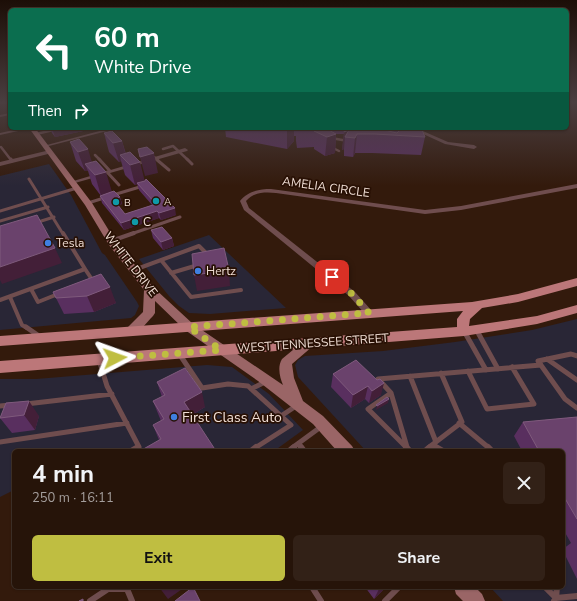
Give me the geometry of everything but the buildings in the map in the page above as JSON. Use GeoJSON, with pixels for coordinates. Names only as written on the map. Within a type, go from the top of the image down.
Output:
{"type":"FeatureCollection","features":[{"type":"Feature","properties":{"kind":"main road"},"geometry":{"type":"LineString","coordinates":[[0,341],[478,305],[518,298],[577,282]]}},
{"type":"Feature","properties":{"kind":"main road"},"geometry":{"type":"LineString","coordinates":[[470,330],[461,323],[464,317],[478,305]]}},
{"type":"Feature","properties":{"kind":"main road","name":"WEST TENNESSEE STREET"},"geometry":{"type":"LineString","coordinates":[[0,367],[470,330],[537,320],[577,309]]}},
{"type":"Feature","properties":{"kind":"street"},"geometry":{"type":"LineString","coordinates":[[0,134],[33,130]]}},
{"type":"Feature","properties":{"kind":"street","name":"WHITE DRIVE"},"geometry":{"type":"LineString","coordinates":[[33,130],[88,203],[111,241],[149,290],[189,327],[268,381],[298,404],[323,425],[345,449]]}},
{"type":"Feature","properties":{"kind":"street"},"geometry":{"type":"LineString","coordinates":[[0,164],[110,130]]}},
{"type":"Feature","properties":{"kind":"street"},"geometry":{"type":"LineString","coordinates":[[416,130],[447,144],[474,147]]}},
{"type":"Feature","properties":{"kind":"street"},"geometry":{"type":"LineString","coordinates":[[75,185],[108,172],[154,157],[182,151]]}},
{"type":"Feature","properties":{"kind":"street","name":"AMELIA CIRCLE"},"geometry":{"type":"LineString","coordinates":[[369,313],[352,294],[246,209],[243,201],[248,194],[260,191],[276,191],[425,212],[461,208],[577,186]]}},
{"type":"Feature","properties":{"kind":"street"},"geometry":{"type":"LineString","coordinates":[[131,331],[149,313],[149,290]]}},
{"type":"Feature","properties":{"kind":"street"},"geometry":{"type":"LineString","coordinates":[[298,404],[287,378],[286,363],[309,343]]}},
{"type":"Feature","properties":{"kind":"street"},"geometry":{"type":"LineString","coordinates":[[465,589],[475,601]]}},
{"type":"Feature","properties":{"kind":"lane"},"geometry":{"type":"LineString","coordinates":[[330,138],[351,141]]}},
{"type":"Feature","properties":{"kind":"lane"},"geometry":{"type":"LineString","coordinates":[[326,144],[340,151]]}},
{"type":"Feature","properties":{"kind":"lane"},"geometry":{"type":"LineString","coordinates":[[163,148],[173,146],[182,151],[192,164]]}},
{"type":"Feature","properties":{"kind":"lane"},"geometry":{"type":"LineString","coordinates":[[2,147],[12,161]]}},
{"type":"Feature","properties":{"kind":"lane"},"geometry":{"type":"LineString","coordinates":[[95,155],[119,185]]}},
{"type":"Feature","properties":{"kind":"lane"},"geometry":{"type":"LineString","coordinates":[[154,157],[169,170]]}},
{"type":"Feature","properties":{"kind":"lane"},"geometry":{"type":"LineString","coordinates":[[29,179],[48,207],[93,281],[86,284]]}},
{"type":"Feature","properties":{"kind":"lane"},"geometry":{"type":"LineString","coordinates":[[0,211],[42,198],[75,185]]}},
{"type":"Feature","properties":{"kind":"lane"},"geometry":{"type":"LineString","coordinates":[[88,203],[145,185]]}},
{"type":"Feature","properties":{"kind":"lane"},"geometry":{"type":"LineString","coordinates":[[0,221],[48,207]]}},
{"type":"Feature","properties":{"kind":"lane"},"geometry":{"type":"LineString","coordinates":[[34,223],[54,217]]}},
{"type":"Feature","properties":{"kind":"lane"},"geometry":{"type":"LineString","coordinates":[[111,241],[180,217]]}},
{"type":"Feature","properties":{"kind":"lane"},"geometry":{"type":"LineString","coordinates":[[134,270],[199,246],[210,257]]}},
{"type":"Feature","properties":{"kind":"lane"},"geometry":{"type":"LineString","coordinates":[[161,260],[191,296],[241,290]]}},
{"type":"Feature","properties":{"kind":"lane"},"geometry":{"type":"LineString","coordinates":[[172,273],[185,268],[200,265]]}},
{"type":"Feature","properties":{"kind":"lane"},"geometry":{"type":"LineString","coordinates":[[0,300],[85,269]]}},
{"type":"Feature","properties":{"kind":"lane"},"geometry":{"type":"LineString","coordinates":[[31,289],[38,302],[66,292]]}},
{"type":"Feature","properties":{"kind":"lane"},"geometry":{"type":"LineString","coordinates":[[10,297],[22,326],[41,337]]}},
{"type":"Feature","properties":{"kind":"lane"},"geometry":{"type":"LineString","coordinates":[[470,330],[498,369]]}},
{"type":"Feature","properties":{"kind":"lane"},"geometry":{"type":"LineString","coordinates":[[470,330],[486,370]]}},
{"type":"Feature","properties":{"kind":"lane"},"geometry":{"type":"LineString","coordinates":[[179,353],[202,388],[228,384],[248,386],[291,425],[254,449]]}},
{"type":"Feature","properties":{"kind":"lane"},"geometry":{"type":"LineString","coordinates":[[577,356],[571,354],[538,361],[565,400],[577,408]]}},
{"type":"Feature","properties":{"kind":"lane"},"geometry":{"type":"LineString","coordinates":[[99,359],[107,386],[139,447],[135,449]]}},
{"type":"Feature","properties":{"kind":"lane"},"geometry":{"type":"LineString","coordinates":[[547,359],[577,380]]}},
{"type":"Feature","properties":{"kind":"lane"},"geometry":{"type":"LineString","coordinates":[[409,449],[391,393],[378,379],[541,365]]}},
{"type":"Feature","properties":{"kind":"lane"},"geometry":{"type":"LineString","coordinates":[[468,371],[487,409],[534,404],[512,368]]}},
{"type":"Feature","properties":{"kind":"lane"},"geometry":{"type":"LineString","coordinates":[[428,449],[462,422],[441,373]]}},
{"type":"Feature","properties":{"kind":"lane"},"geometry":{"type":"LineString","coordinates":[[410,376],[434,444],[440,449]]}},
{"type":"Feature","properties":{"kind":"lane"},"geometry":{"type":"LineString","coordinates":[[251,389],[268,381]]}},
{"type":"Feature","properties":{"kind":"lane"},"geometry":{"type":"LineString","coordinates":[[391,393],[368,409],[409,449]]}},
{"type":"Feature","properties":{"kind":"lane"},"geometry":{"type":"LineString","coordinates":[[22,404],[112,394]]}},
{"type":"Feature","properties":{"kind":"lane"},"geometry":{"type":"LineString","coordinates":[[281,416],[298,404]]}},
{"type":"Feature","properties":{"kind":"lane"},"geometry":{"type":"LineString","coordinates":[[0,406],[15,405]]}},
{"type":"Feature","properties":{"kind":"lane"},"geometry":{"type":"LineString","coordinates":[[0,442],[127,423]]}},
{"type":"Feature","properties":{"kind":"lane"},"geometry":{"type":"LineString","coordinates":[[459,424],[490,449]]}},
{"type":"Feature","properties":{"kind":"lane"},"geometry":{"type":"LineString","coordinates":[[292,449],[323,425]]}},
{"type":"Feature","properties":{"kind":"lane"},"geometry":{"type":"LineString","coordinates":[[298,444],[302,449]]}},
{"type":"Feature","properties":{"kind":"lane"},"geometry":{"type":"LineString","coordinates":[[90,601],[107,589]]}},
{"type":"Feature","properties":{"kind":"lane"},"geometry":{"type":"LineString","coordinates":[[128,589],[132,601]]}},
{"type":"Feature","properties":{"kind":"lane"},"geometry":{"type":"LineString","coordinates":[[313,589],[321,601]]}},
{"type":"Feature","properties":{"kind":"lane"},"geometry":{"type":"LineString","coordinates":[[385,601],[397,589]]}},
{"type":"Feature","properties":{"kind":"lane"},"geometry":{"type":"LineString","coordinates":[[547,589],[555,600]]}},
{"type":"Feature","properties":{"kind":"lane"},"geometry":{"type":"LineString","coordinates":[[555,600],[557,589]]}},
{"type":"Feature","properties":{"kind":"lane"},"geometry":{"type":"LineString","coordinates":[[555,600],[577,596]]}},
{"type":"Feature","properties":{"kind":"shaded area","name":"Tesla"},"geometry":{"type":"Polygon","coordinates":[[[49,164],[71,195],[102,253],[105,255],[137,302],[139,306],[135,315],[131,318],[0,330],[0,176],[49,164]]]}},
{"type":"Feature","properties":{"kind":"shaded area","name":"Hertz"},"geometry":{"type":"Polygon","coordinates":[[[209,235],[286,308],[210,314],[189,313],[169,296],[139,259],[209,235]]]}},
{"type":"Feature","properties":{"kind":"shaded area"},"geometry":{"type":"Polygon","coordinates":[[[577,319],[577,601],[503,601],[492,589],[565,589],[565,449],[364,449],[298,377],[295,365],[298,360],[305,356],[383,351],[532,330],[577,319]]]}},
{"type":"Feature","properties":{"kind":"shaded area"},"geometry":{"type":"Polygon","coordinates":[[[207,365],[232,367],[269,394],[303,430],[277,449],[12,449],[12,491],[0,497],[0,379],[36,379],[207,365]]]}},
{"type":"Feature","properties":{"kind":"place","name":"A"},"geometry":{"type":"Point","coordinates":[156,201]}},
{"type":"Feature","properties":{"kind":"place","name":"B"},"geometry":{"type":"Point","coordinates":[116,202]}},
{"type":"Feature","properties":{"kind":"place","name":"C"},"geometry":{"type":"Point","coordinates":[135,222]}},
{"type":"Feature","properties":{"kind":"place","name":"Tesla"},"geometry":{"type":"Point","coordinates":[48,243]}},
{"type":"Feature","properties":{"kind":"place","name":"Hertz"},"geometry":{"type":"Point","coordinates":[198,271]}},
{"type":"Feature","properties":{"kind":"place","name":"First Class Auto"},"geometry":{"type":"Point","coordinates":[174,417]}},
{"type":"Feature","properties":{"kind":"route"},"geometry":{"type":"LineString","coordinates":[[115,358],[221,350],[189,327],[369,313],[352,294],[332,277]]}}]}
